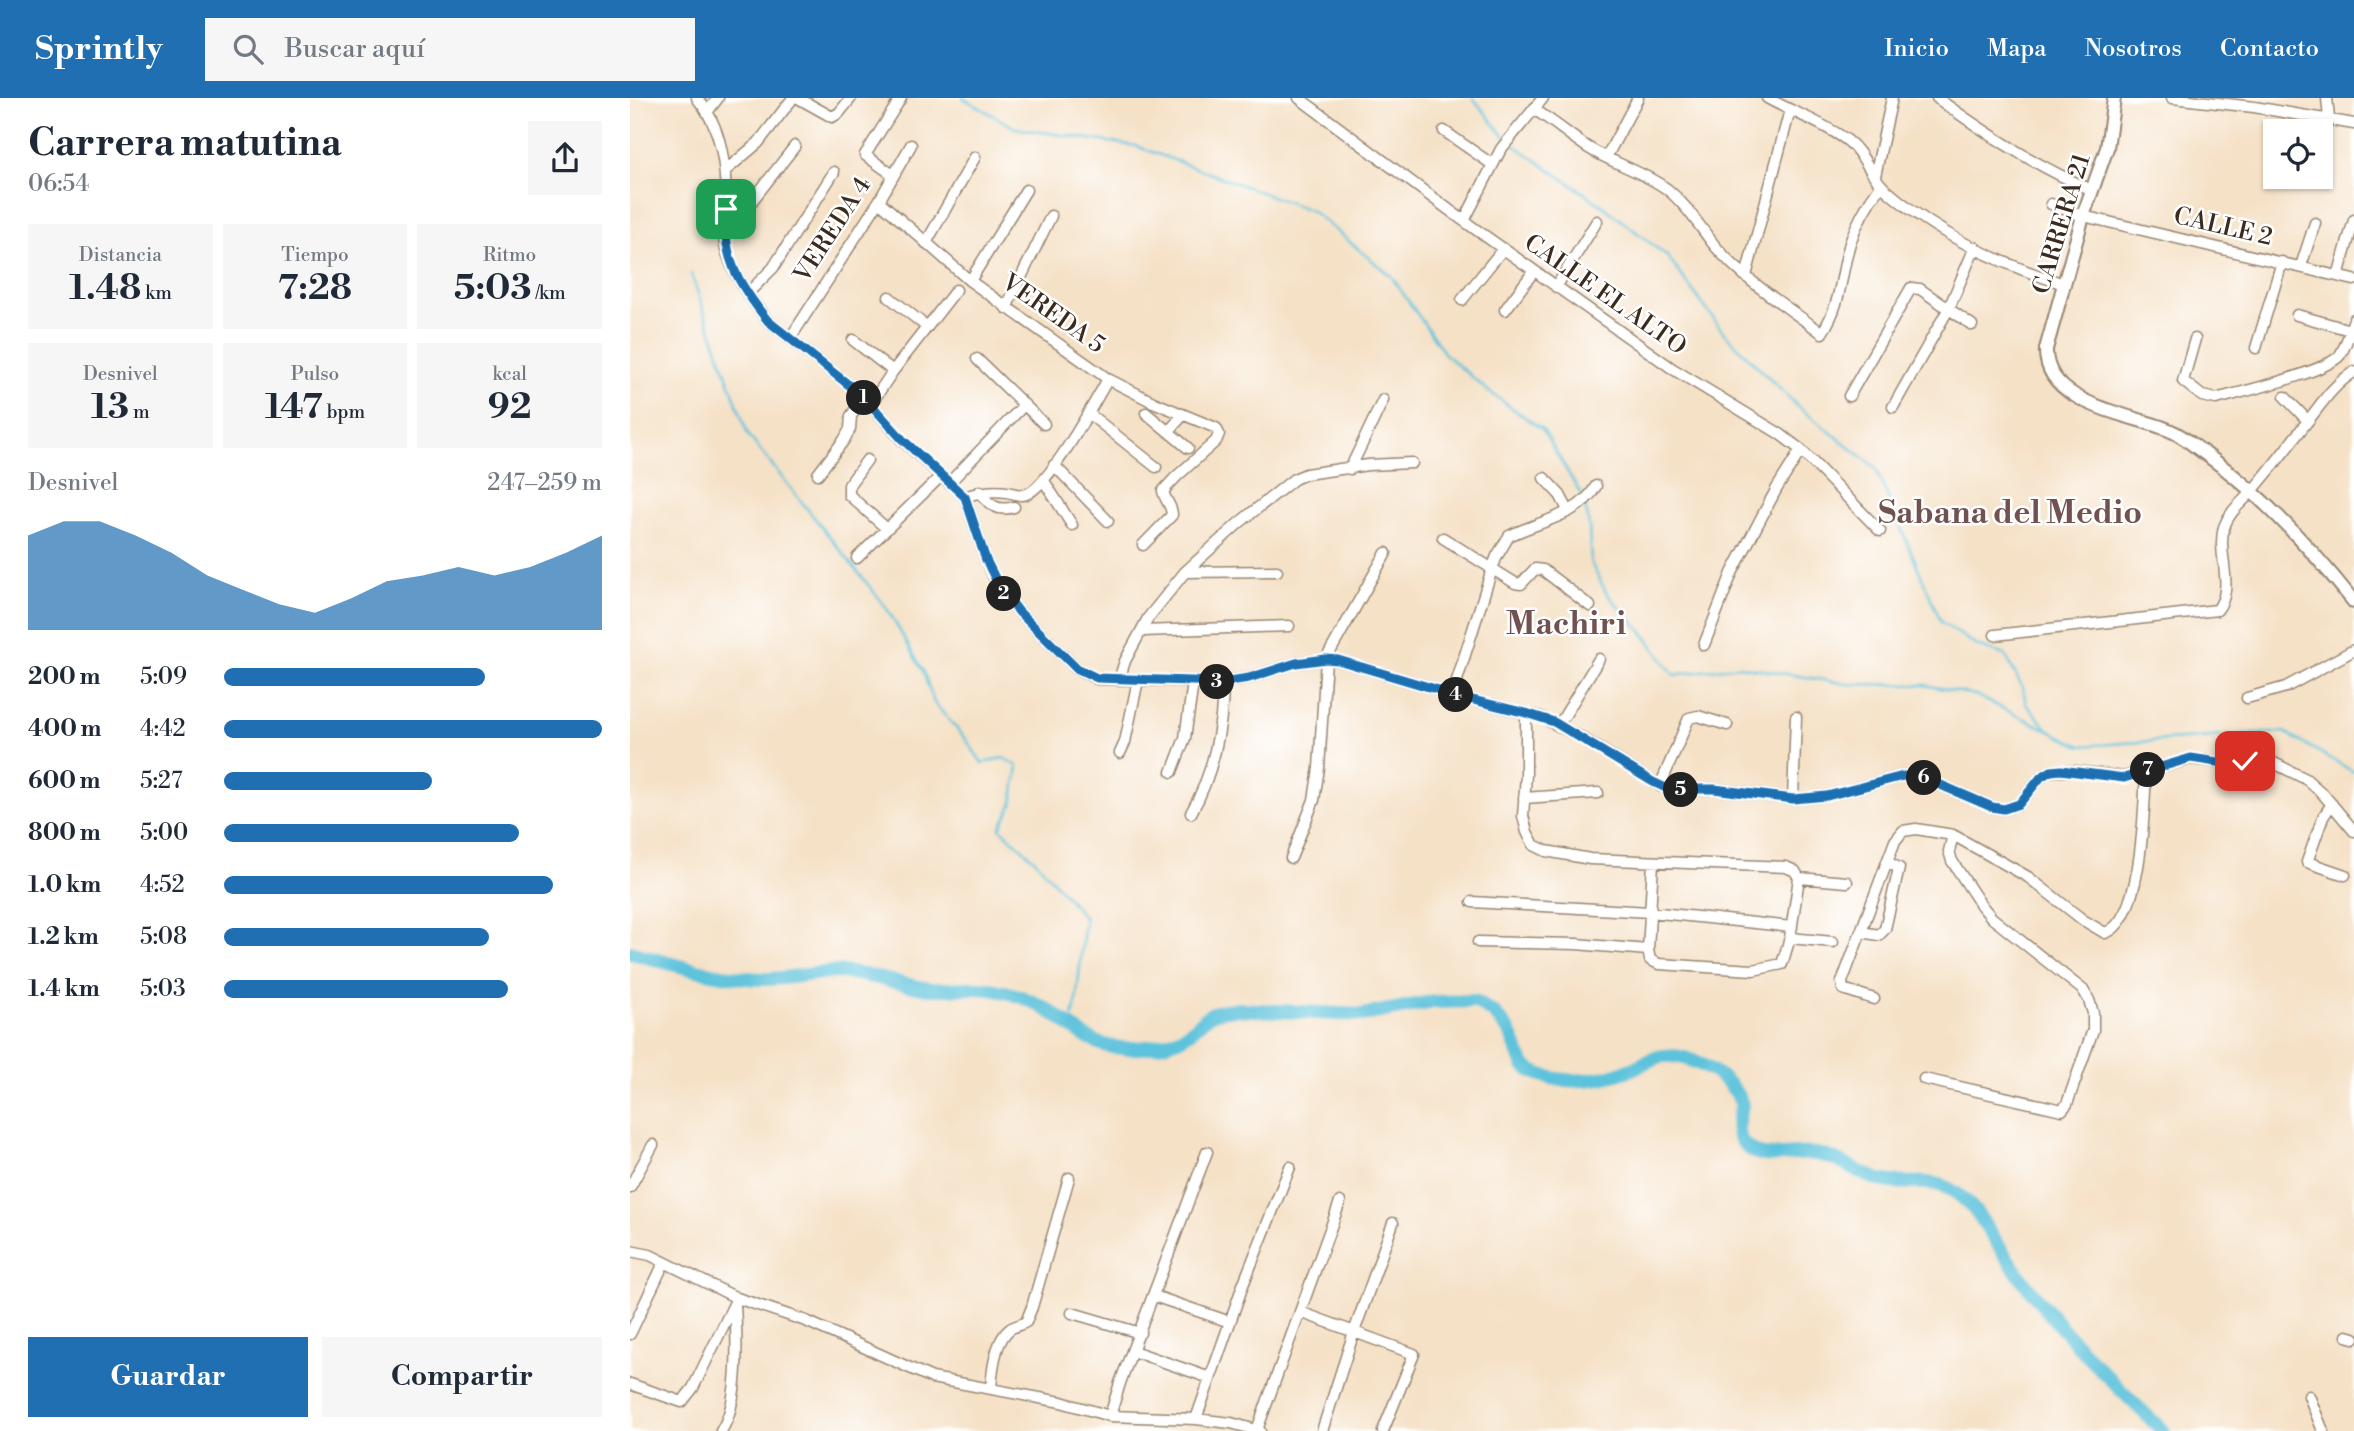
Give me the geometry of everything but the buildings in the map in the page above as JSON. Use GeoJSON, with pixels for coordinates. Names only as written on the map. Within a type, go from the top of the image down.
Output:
{"type":"FeatureCollection","features":[{"type":"Feature","properties":{"kind":"street"},"geometry":{"type":"LineString","coordinates":[[697,98],[708,111],[718,136],[724,171],[725,243],[733,270],[748,293],[768,321],[867,401],[883,420],[965,497],[991,571],[1019,612],[1076,668],[1097,678],[1223,682],[1249,678],[1288,665],[1326,659],[1356,664],[1559,725],[1668,789],[1714,789],[1793,799],[1827,796],[1903,776],[1932,780],[1992,807],[2004,809],[2019,804],[2041,777],[2051,771],[2124,778],[2191,758],[2217,762],[2272,762],[2306,779],[2332,804],[2354,831]]}},
{"type":"Feature","properties":{"kind":"street"},"geometry":{"type":"LineString","coordinates":[[708,111],[718,98]]}},
{"type":"Feature","properties":{"kind":"street"},"geometry":{"type":"LineString","coordinates":[[724,171],[758,143],[796,98],[832,117],[839,113],[850,98]]}},
{"type":"Feature","properties":{"kind":"street"},"geometry":{"type":"LineString","coordinates":[[893,175],[865,155],[901,98]]}},
{"type":"Feature","properties":{"kind":"street","name":"CALLE EL ALTO"},"geometry":{"type":"LineString","coordinates":[[1299,98],[1464,221],[1673,369],[1780,434],[1801,450],[1880,531]]}},
{"type":"Feature","properties":{"kind":"street"},"geometry":{"type":"LineString","coordinates":[[1464,221],[1501,149],[1543,98]]}},
{"type":"Feature","properties":{"kind":"street"},"geometry":{"type":"LineString","coordinates":[[1607,156],[1638,98]]}},
{"type":"Feature","properties":{"kind":"street"},"geometry":{"type":"LineString","coordinates":[[1767,98],[1834,131],[1851,143],[1878,180],[1898,200],[1959,240],[2064,284]]}},
{"type":"Feature","properties":{"kind":"street"},"geometry":{"type":"LineString","coordinates":[[1535,110],[1560,125],[1588,148],[1644,174],[1668,190],[1686,206],[1715,246],[1746,276],[1822,333],[1833,313],[1844,277],[1849,246],[1862,211],[1878,180],[1892,98]]}},
{"type":"Feature","properties":{"kind":"street"},"geometry":{"type":"LineString","coordinates":[[1937,98],[1966,120],[2031,159],[2092,190]]}},
{"type":"Feature","properties":{"kind":"street","name":"CARRERA 21"},"geometry":{"type":"LineString","coordinates":[[2114,98],[2107,148],[2083,216],[2046,349],[2046,361],[2065,387],[2082,399],[2120,415],[2174,431],[2252,491]]}},
{"type":"Feature","properties":{"kind":"street"},"geometry":{"type":"LineString","coordinates":[[2172,98],[2253,103],[2329,119],[2327,98]]}},
{"type":"Feature","properties":{"kind":"street"},"geometry":{"type":"LineString","coordinates":[[1746,276],[1790,110]]}},
{"type":"Feature","properties":{"kind":"street"},"geometry":{"type":"LineString","coordinates":[[2333,120],[2354,124]]}},
{"type":"Feature","properties":{"kind":"street"},"geometry":{"type":"LineString","coordinates":[[1444,131],[1493,165]]}},
{"type":"Feature","properties":{"kind":"street","name":"VEREDA 4"},"geometry":{"type":"LineString","coordinates":[[791,337],[879,201],[911,145]]}},
{"type":"Feature","properties":{"kind":"street"},"geometry":{"type":"LineString","coordinates":[[726,209],[745,206],[752,201],[795,146]]}},
{"type":"Feature","properties":{"kind":"street"},"geometry":{"type":"LineString","coordinates":[[926,243],[975,157]]}},
{"type":"Feature","properties":{"kind":"street"},"geometry":{"type":"LineString","coordinates":[[748,293],[773,268],[834,172]]}},
{"type":"Feature","properties":{"kind":"street"},"geometry":{"type":"LineString","coordinates":[[970,281],[1026,190]]}},
{"type":"Feature","properties":{"kind":"street","name":"VEREDA 5"},"geometry":{"type":"LineString","coordinates":[[879,201],[970,281],[1108,379],[1153,402],[1216,428],[1219,434],[1216,441],[1163,491],[1172,508],[1172,515],[1143,545]]}},
{"type":"Feature","properties":{"kind":"street","name":"CALLE 2"},"geometry":{"type":"LineString","coordinates":[[2051,204],[2083,216],[2242,250],[2354,280]]}},
{"type":"Feature","properties":{"kind":"street"},"geometry":{"type":"LineString","coordinates":[[1006,308],[1051,216]]}},
{"type":"Feature","properties":{"kind":"street"},"geometry":{"type":"LineString","coordinates":[[1556,287],[1597,221]]}},
{"type":"Feature","properties":{"kind":"street"},"geometry":{"type":"LineString","coordinates":[[2301,265],[2315,223]]}},
{"type":"Feature","properties":{"kind":"street"},"geometry":{"type":"LineString","coordinates":[[2338,276],[2353,224]]}},
{"type":"Feature","properties":{"kind":"street"},"geometry":{"type":"LineString","coordinates":[[1893,407],[1949,308],[1975,247]]}},
{"type":"Feature","properties":{"kind":"street"},"geometry":{"type":"LineString","coordinates":[[1462,300],[1503,248]]}},
{"type":"Feature","properties":{"kind":"street"},"geometry":{"type":"LineString","coordinates":[[2256,348],[2282,262]]}},
{"type":"Feature","properties":{"kind":"street"},"geometry":{"type":"LineString","coordinates":[[1506,310],[1534,271]]}},
{"type":"Feature","properties":{"kind":"street"},"geometry":{"type":"LineString","coordinates":[[1849,396],[1911,288],[1920,289],[1972,324]]}},
{"type":"Feature","properties":{"kind":"street"},"geometry":{"type":"LineString","coordinates":[[818,474],[844,440],[850,429],[851,416],[893,371],[956,290]]}},
{"type":"Feature","properties":{"kind":"street"},"geometry":{"type":"LineString","coordinates":[[889,298],[927,327]]}},
{"type":"Feature","properties":{"kind":"street"},"geometry":{"type":"LineString","coordinates":[[2297,314],[2350,330]]}},
{"type":"Feature","properties":{"kind":"street"},"geometry":{"type":"LineString","coordinates":[[2195,339],[2183,382],[2202,396],[2216,399],[2324,366],[2340,354],[2354,319]]}},
{"type":"Feature","properties":{"kind":"street"},"geometry":{"type":"LineString","coordinates":[[853,340],[893,371]]}},
{"type":"Feature","properties":{"kind":"street"},"geometry":{"type":"LineString","coordinates":[[977,359],[1044,424]]}},
{"type":"Feature","properties":{"kind":"street"},"geometry":{"type":"LineString","coordinates":[[1995,635],[2217,610],[2224,602],[2226,587],[2221,546],[2223,529],[2230,512],[2252,491],[2331,390],[2354,372]]}},
{"type":"Feature","properties":{"kind":"street"},"geometry":{"type":"LineString","coordinates":[[965,497],[980,492],[1024,495],[1033,492],[1055,466],[1108,379]]}},
{"type":"Feature","properties":{"kind":"street"},"geometry":{"type":"LineString","coordinates":[[2285,397],[2308,421]]}},
{"type":"Feature","properties":{"kind":"street"},"geometry":{"type":"LineString","coordinates":[[1350,469],[1383,400]]}},
{"type":"Feature","properties":{"kind":"street"},"geometry":{"type":"LineString","coordinates":[[949,483],[1024,405]]}},
{"type":"Feature","properties":{"kind":"street"},"geometry":{"type":"LineString","coordinates":[[1088,413],[1156,467]]}},
{"type":"Feature","properties":{"kind":"street"},"geometry":{"type":"LineString","coordinates":[[1146,413],[1188,448]]}},
{"type":"Feature","properties":{"kind":"street"},"geometry":{"type":"LineString","coordinates":[[1169,431],[1183,415]]}},
{"type":"Feature","properties":{"kind":"street"},"geometry":{"type":"LineString","coordinates":[[1704,645],[1732,573],[1777,488],[1801,450]]}},
{"type":"Feature","properties":{"kind":"street"},"geometry":{"type":"LineString","coordinates":[[867,460],[849,485],[849,495],[887,529]]}},
{"type":"Feature","properties":{"kind":"street"},"geometry":{"type":"LineString","coordinates":[[1119,680],[1125,661],[1163,597],[1185,572],[1238,523],[1294,479],[1306,474],[1368,465],[1412,463]]}},
{"type":"Feature","properties":{"kind":"street"},"geometry":{"type":"LineString","coordinates":[[1055,466],[1108,521]]}},
{"type":"Feature","properties":{"kind":"street"},"geometry":{"type":"LineString","coordinates":[[857,558],[941,475]]}},
{"type":"Feature","properties":{"kind":"street"},"geometry":{"type":"LineString","coordinates":[[1544,478],[1560,495],[1568,510]]}},
{"type":"Feature","properties":{"kind":"street"},"geometry":{"type":"LineString","coordinates":[[1044,481],[1072,524]]}},
{"type":"Feature","properties":{"kind":"street"},"geometry":{"type":"LineString","coordinates":[[1453,694],[1492,569],[1509,537],[1580,504],[1591,496],[1596,486]]}},
{"type":"Feature","properties":{"kind":"street"},"geometry":{"type":"LineString","coordinates":[[2252,491],[2354,602]]}},
{"type":"Feature","properties":{"kind":"street"},"geometry":{"type":"LineString","coordinates":[[980,492],[989,504],[996,508],[1014,507]]}},
{"type":"Feature","properties":{"kind":"street"},"geometry":{"type":"LineString","coordinates":[[1443,538],[1521,584],[1535,569],[1543,570],[1590,606]]}},
{"type":"Feature","properties":{"kind":"street"},"geometry":{"type":"LineString","coordinates":[[1291,858],[1314,800],[1319,768],[1326,659],[1386,553]]}},
{"type":"Feature","properties":{"kind":"street"},"geometry":{"type":"LineString","coordinates":[[1185,572],[1277,571]]}},
{"type":"Feature","properties":{"kind":"street"},"geometry":{"type":"LineString","coordinates":[[1142,631],[1289,626]]}},
{"type":"Feature","properties":{"kind":"street"},"geometry":{"type":"LineString","coordinates":[[2247,698],[2286,688],[2354,650]]}},
{"type":"Feature","properties":{"kind":"street"},"geometry":{"type":"LineString","coordinates":[[1559,725],[1599,659]]}},
{"type":"Feature","properties":{"kind":"street"},"geometry":{"type":"LineString","coordinates":[[1120,753],[1125,742],[1138,680]]}},
{"type":"Feature","properties":{"kind":"street"},"geometry":{"type":"LineString","coordinates":[[1191,813],[1211,763],[1222,708],[1223,682]]}},
{"type":"Feature","properties":{"kind":"street"},"geometry":{"type":"LineString","coordinates":[[1172,772],[1185,738],[1193,683]]}},
{"type":"Feature","properties":{"kind":"street"},"geometry":{"type":"LineString","coordinates":[[1526,713],[1523,816],[1534,845],[1546,851],[1590,859],[1786,867],[1795,871],[1799,878],[1791,932],[1782,964],[1753,970],[1659,964],[1650,960],[1648,950],[1653,863]]}},
{"type":"Feature","properties":{"kind":"street"},"geometry":{"type":"LineString","coordinates":[[1660,786],[1689,718],[1698,716],[1727,725]]}},
{"type":"Feature","properties":{"kind":"street"},"geometry":{"type":"LineString","coordinates":[[1793,799],[1796,717]]}},
{"type":"Feature","properties":{"kind":"street"},"geometry":{"type":"LineString","coordinates":[[1874,999],[1843,989],[1842,982],[1895,841],[1903,831],[1916,829],[1953,835],[2028,877],[2095,929],[2105,933],[2121,922],[2134,890],[2146,770]]}},
{"type":"Feature","properties":{"kind":"street"},"geometry":{"type":"LineString","coordinates":[[1524,798],[1598,793]]}},
{"type":"Feature","properties":{"kind":"street"},"geometry":{"type":"LineString","coordinates":[[2332,804],[2323,817],[2307,862],[2345,875]]}},
{"type":"Feature","properties":{"kind":"street"},"geometry":{"type":"LineString","coordinates":[[1924,1079],[2062,1110],[2067,1104],[2092,1030],[2093,1013],[2082,990],[1992,918],[1966,886],[1949,851],[1953,835]]}},
{"type":"Feature","properties":{"kind":"street"},"geometry":{"type":"LineString","coordinates":[[1861,932],[1879,935],[1885,929],[1899,868],[1887,862]]}},
{"type":"Feature","properties":{"kind":"street"},"geometry":{"type":"LineString","coordinates":[[1799,878],[1847,882]]}},
{"type":"Feature","properties":{"kind":"street"},"geometry":{"type":"LineString","coordinates":[[1472,902],[1650,912],[1791,932],[1833,942]]}},
{"type":"Feature","properties":{"kind":"street"},"geometry":{"type":"LineString","coordinates":[[1478,942],[1576,944],[1648,950]]}},
{"type":"Feature","properties":{"kind":"street"},"geometry":{"type":"LineString","coordinates":[[630,1187],[653,1146]]}},
{"type":"Feature","properties":{"kind":"street"},"geometry":{"type":"LineString","coordinates":[[1110,1416],[1207,1152]]}},
{"type":"Feature","properties":{"kind":"street"},"geometry":{"type":"LineString","coordinates":[[1196,1419],[1290,1167]]}},
{"type":"Feature","properties":{"kind":"street"},"geometry":{"type":"LineString","coordinates":[[991,1389],[997,1352],[1011,1329],[1026,1322],[1032,1307],[1069,1178]]}},
{"type":"Feature","properties":{"kind":"street"},"geometry":{"type":"LineString","coordinates":[[630,1251],[650,1255],[736,1301],[806,1321],[932,1378],[1061,1402],[1110,1416],[1196,1419],[1231,1423],[1258,1430],[1340,1202]]}},
{"type":"Feature","properties":{"kind":"street"},"geometry":{"type":"LineString","coordinates":[[1322,1431],[1354,1332],[1394,1223]]}},
{"type":"Feature","properties":{"kind":"street"},"geometry":{"type":"LineString","coordinates":[[630,1334],[664,1263]]}},
{"type":"Feature","properties":{"kind":"street"},"geometry":{"type":"LineString","coordinates":[[1154,1296],[1230,1322]]}},
{"type":"Feature","properties":{"kind":"street"},"geometry":{"type":"LineString","coordinates":[[630,1384],[682,1402],[693,1388],[736,1301]]}},
{"type":"Feature","properties":{"kind":"street"},"geometry":{"type":"LineString","coordinates":[[721,1431],[729,1419],[733,1393],[736,1301]]}},
{"type":"Feature","properties":{"kind":"street"},"geometry":{"type":"LineString","coordinates":[[1300,1312],[1413,1354],[1383,1431]]}},
{"type":"Feature","properties":{"kind":"street"},"geometry":{"type":"LineString","coordinates":[[1072,1313],[1140,1333]]}},
{"type":"Feature","properties":{"kind":"street"},"geometry":{"type":"LineString","coordinates":[[1133,1351],[1210,1378]]}},
{"type":"Feature","properties":{"kind":"street"},"geometry":{"type":"LineString","coordinates":[[2309,1396],[2323,1431]]}},
{"type":"Feature","properties":{"kind":"waterway"},"geometry":{"type":"LineString","coordinates":[[963,98],[1015,128],[1136,146],[1312,211],[1391,276],[1445,354],[1488,391],[1543,430],[1583,498]]}},
{"type":"Feature","properties":{"kind":"waterway"},"geometry":{"type":"LineString","coordinates":[[1473,98],[1505,137]]}},
{"type":"Feature","properties":{"kind":"waterway"},"geometry":{"type":"LineString","coordinates":[[1514,145],[1603,206],[1667,256],[1724,333],[1797,406],[1875,467],[1941,622],[1977,646],[2005,655],[2023,688],[2026,704],[2048,729]]}},
{"type":"Feature","properties":{"kind":"waterway"},"geometry":{"type":"LineString","coordinates":[[691,274],[748,435],[886,607],[923,671],[934,703],[965,738],[982,763],[1003,758],[1018,766],[1012,805],[1000,828],[1036,861],[1085,918],[1073,1016]]}},
{"type":"Feature","properties":{"kind":"waterway"},"geometry":{"type":"LineString","coordinates":[[1585,505],[1591,563],[1607,594],[1641,630],[1674,675],[1739,666],[1847,684],[1925,685],[1975,695],[2081,746],[2284,732],[2354,772]]}},
{"type":"Feature","properties":{"kind":"waterway"},"geometry":{"type":"LineString","coordinates":[[630,952],[681,967],[753,979],[839,972],[932,989],[996,990],[1036,1003],[1079,1033],[1111,1047],[1164,1044],[1193,1030],[1215,1012],[1224,1010],[1363,1015],[1432,1002],[1475,1001],[1495,1014],[1510,1032],[1524,1066],[1549,1077],[1590,1080],[1617,1074],[1659,1057],[1675,1056],[1687,1059],[1721,1077],[1738,1095],[1742,1105],[1739,1135],[1752,1151],[1769,1156],[1816,1154],[1880,1180],[1935,1184],[1960,1196],[1981,1219],[2015,1269],[2054,1318],[2096,1365],[2163,1431]]}},
{"type":"Feature","properties":{"kind":"district","name":"Sabana del Medio"},"geometry":{"type":"Point","coordinates":[2010,513]}},
{"type":"Feature","properties":{"kind":"district","name":"Machiri"},"geometry":{"type":"Point","coordinates":[1566,624]}},
{"type":"Feature","properties":{"kind":"route"},"geometry":{"type":"LineString","coordinates":[[726,209],[725,243],[733,270],[757,308],[768,321],[864,397],[902,439],[965,497],[986,560],[1007,597],[1070,663],[1097,678],[1223,682],[1249,678],[1296,663],[1338,660],[1554,722],[1668,789],[1714,789],[1777,799],[1827,796],[1903,776],[1932,780],[1992,807],[2004,809],[2019,804],[2041,777],[2051,771],[2124,778],[2191,758],[2217,762],[2245,761]]}}]}
